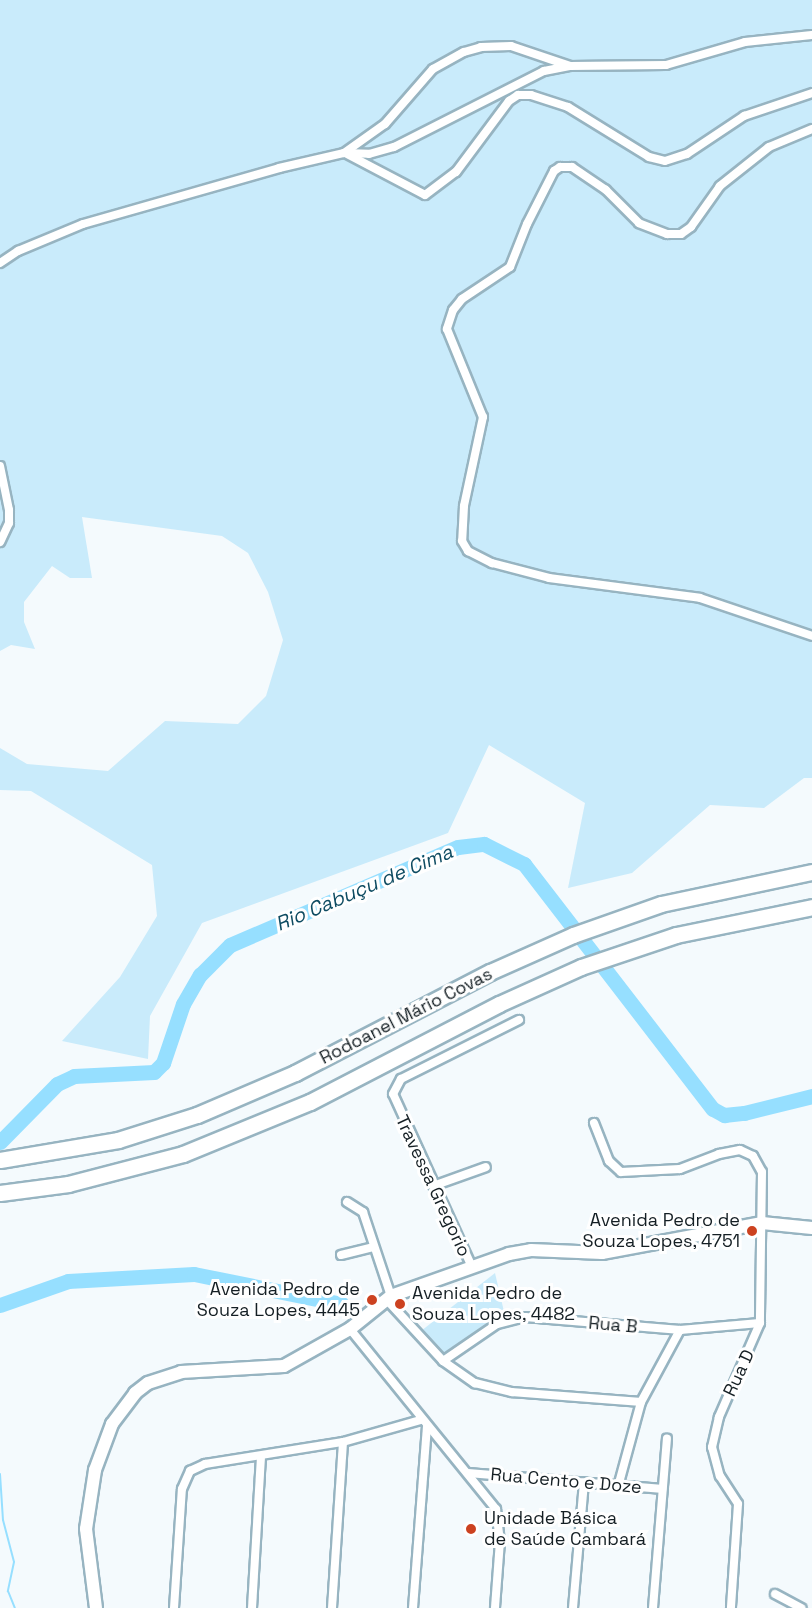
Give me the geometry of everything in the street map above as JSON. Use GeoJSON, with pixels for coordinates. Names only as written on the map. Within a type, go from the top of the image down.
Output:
{"type":"FeatureCollection","features":[{"type":"Feature","properties":{"kind":"highway","name":"Rodoanel Mário Covas"},"geometry":{"type":"LineString","coordinates":[[0,1160],[118,1140],[233,1101],[519,958],[661,904],[812,872]]}},
{"type":"Feature","properties":{"kind":"highway","name":"Rodoanel Mário Covas"},"geometry":{"type":"LineString","coordinates":[[0,1193],[68,1184],[126,1170],[234,1135],[310,1102],[535,987],[676,935],[812,907]]}},
{"type":"Feature","properties":{"kind":"main road"},"geometry":{"type":"LineString","coordinates":[[96,1608],[86,1529],[91,1490],[112,1424],[135,1393],[163,1375],[284,1366],[350,1329],[389,1297],[531,1250],[602,1253],[762,1223],[812,1228]]}},
{"type":"Feature","properties":{"kind":"street"},"geometry":{"type":"LineString","coordinates":[[0,264],[18,251],[83,224],[344,153],[369,154],[394,147],[529,76],[570,66],[659,65],[745,42],[812,35]]}},
{"type":"Feature","properties":{"kind":"street"},"geometry":{"type":"LineString","coordinates":[[344,153],[385,124],[433,69],[464,52],[482,47],[511,46],[570,66]]}},
{"type":"Feature","properties":{"kind":"street"},"geometry":{"type":"LineString","coordinates":[[344,153],[425,195],[456,172],[509,101],[518,95],[531,95],[568,107],[649,157],[665,160],[687,154],[744,116],[812,93]]}},
{"type":"Feature","properties":{"kind":"street"},"geometry":{"type":"LineString","coordinates":[[812,129],[769,147],[716,190],[691,227],[681,234],[667,234],[639,223],[606,190],[572,167],[560,166],[554,171],[527,224],[510,267],[462,299],[453,310],[447,329],[483,417],[464,506],[462,541],[468,551],[492,563],[549,578],[700,598],[812,636]]}},
{"type":"Feature","properties":{"kind":"street"},"geometry":{"type":"LineString","coordinates":[[0,466],[9,510],[9,523],[0,542]]}},
{"type":"Feature","properties":{"kind":"street","name":"Travessa Gregorio"},"geometry":{"type":"LineString","coordinates":[[471,1268],[395,1104],[395,1086],[401,1079],[519,1020]]}},
{"type":"Feature","properties":{"kind":"street","name":"Rua D"},"geometry":{"type":"LineString","coordinates":[[594,1123],[609,1161],[621,1172],[680,1170],[719,1154],[740,1150],[753,1156],[762,1172],[760,1323],[719,1417],[712,1447],[720,1476],[735,1494],[738,1516],[731,1608]]}},
{"type":"Feature","properties":{"kind":"street"},"geometry":{"type":"LineString","coordinates":[[433,1186],[486,1167]]}},
{"type":"Feature","properties":{"kind":"street"},"geometry":{"type":"LineString","coordinates":[[347,1202],[363,1212],[389,1297],[443,1361],[462,1377],[490,1389],[641,1402]]}},
{"type":"Feature","properties":{"kind":"street"},"geometry":{"type":"LineString","coordinates":[[341,1255],[373,1247]]}},
{"type":"Feature","properties":{"kind":"street","name":"Rua B"},"geometry":{"type":"LineString","coordinates":[[443,1361],[497,1324],[519,1318],[680,1330],[760,1323]]}},
{"type":"Feature","properties":{"kind":"street"},"geometry":{"type":"LineString","coordinates":[[350,1329],[496,1509],[500,1525],[495,1608]]}},
{"type":"Feature","properties":{"kind":"street"},"geometry":{"type":"LineString","coordinates":[[620,1483],[641,1402],[680,1330]]}},
{"type":"Feature","properties":{"kind":"street"},"geometry":{"type":"LineString","coordinates":[[174,1608],[182,1489],[190,1471],[196,1467],[261,1458],[344,1442],[424,1423]]}},
{"type":"Feature","properties":{"kind":"street"},"geometry":{"type":"LineString","coordinates":[[413,1608],[424,1423]]}},
{"type":"Feature","properties":{"kind":"street"},"geometry":{"type":"LineString","coordinates":[[653,1608],[667,1439]]}},
{"type":"Feature","properties":{"kind":"street"},"geometry":{"type":"LineString","coordinates":[[332,1608],[344,1442]]}},
{"type":"Feature","properties":{"kind":"street"},"geometry":{"type":"LineString","coordinates":[[252,1608],[261,1458]]}},
{"type":"Feature","properties":{"kind":"street","name":"Rua Cento e Doze"},"geometry":{"type":"LineString","coordinates":[[469,1473],[620,1483],[662,1489]]}},
{"type":"Feature","properties":{"kind":"street"},"geometry":{"type":"LineString","coordinates":[[573,1608],[584,1482]]}},
{"type":"Feature","properties":{"kind":"street"},"geometry":{"type":"LineString","coordinates":[[775,1594],[801,1608]]}},
{"type":"Feature","properties":{"kind":"shaded area"},"geometry":{"type":"Polygon","coordinates":[[[0,0],[812,0],[812,778],[804,778],[764,808],[710,805],[632,873],[568,888],[585,803],[489,745],[448,833],[202,923],[150,1016],[148,1059],[62,1041],[120,977],[157,916],[152,865],[31,791],[0,790],[0,748],[27,764],[108,771],[165,721],[238,724],[266,696],[283,640],[268,592],[248,553],[222,536],[82,517],[92,578],[70,578],[52,566],[24,602],[24,622],[35,649],[11,645],[0,651],[0,0]]]}},
{"type":"Feature","properties":{"kind":"shaded area"},"geometry":{"type":"Polygon","coordinates":[[[495,1273],[505,1316],[443,1355],[421,1331],[495,1273]]]}},
{"type":"Feature","properties":{"kind":"waterway","name":"Rio Cabuçu de Cima"},"geometry":{"type":"LineString","coordinates":[[0,1142],[57,1084],[74,1076],[154,1072],[163,1063],[183,1004],[200,975],[230,945],[458,847],[484,844],[524,864],[713,1109],[724,1115],[744,1113],[812,1096]]}},
{"type":"Feature","properties":{"kind":"waterway"},"geometry":{"type":"LineString","coordinates":[[0,1305],[68,1281],[194,1274],[342,1304]]}},
{"type":"Feature","properties":{"kind":"waterway"},"geometry":{"type":"LineString","coordinates":[[0,1474],[3,1520],[14,1562],[8,1591],[15,1608]]}},
{"type":"Feature","properties":{"kind":"place","name":"Avenida Pedro de Souza Lopes, 4751"},"geometry":{"type":"Point","coordinates":[752,1231]}},
{"type":"Feature","properties":{"kind":"place","name":"Avenida Pedro de Souza Lopes, 4445"},"geometry":{"type":"Point","coordinates":[372,1300]}},
{"type":"Feature","properties":{"kind":"place","name":"Avenida Pedro de Souza Lopes, 4482"},"geometry":{"type":"Point","coordinates":[400,1304]}},
{"type":"Feature","properties":{"kind":"place","name":"Unidade Básica de Saúde Cambará"},"geometry":{"type":"Point","coordinates":[471,1529]}}]}
